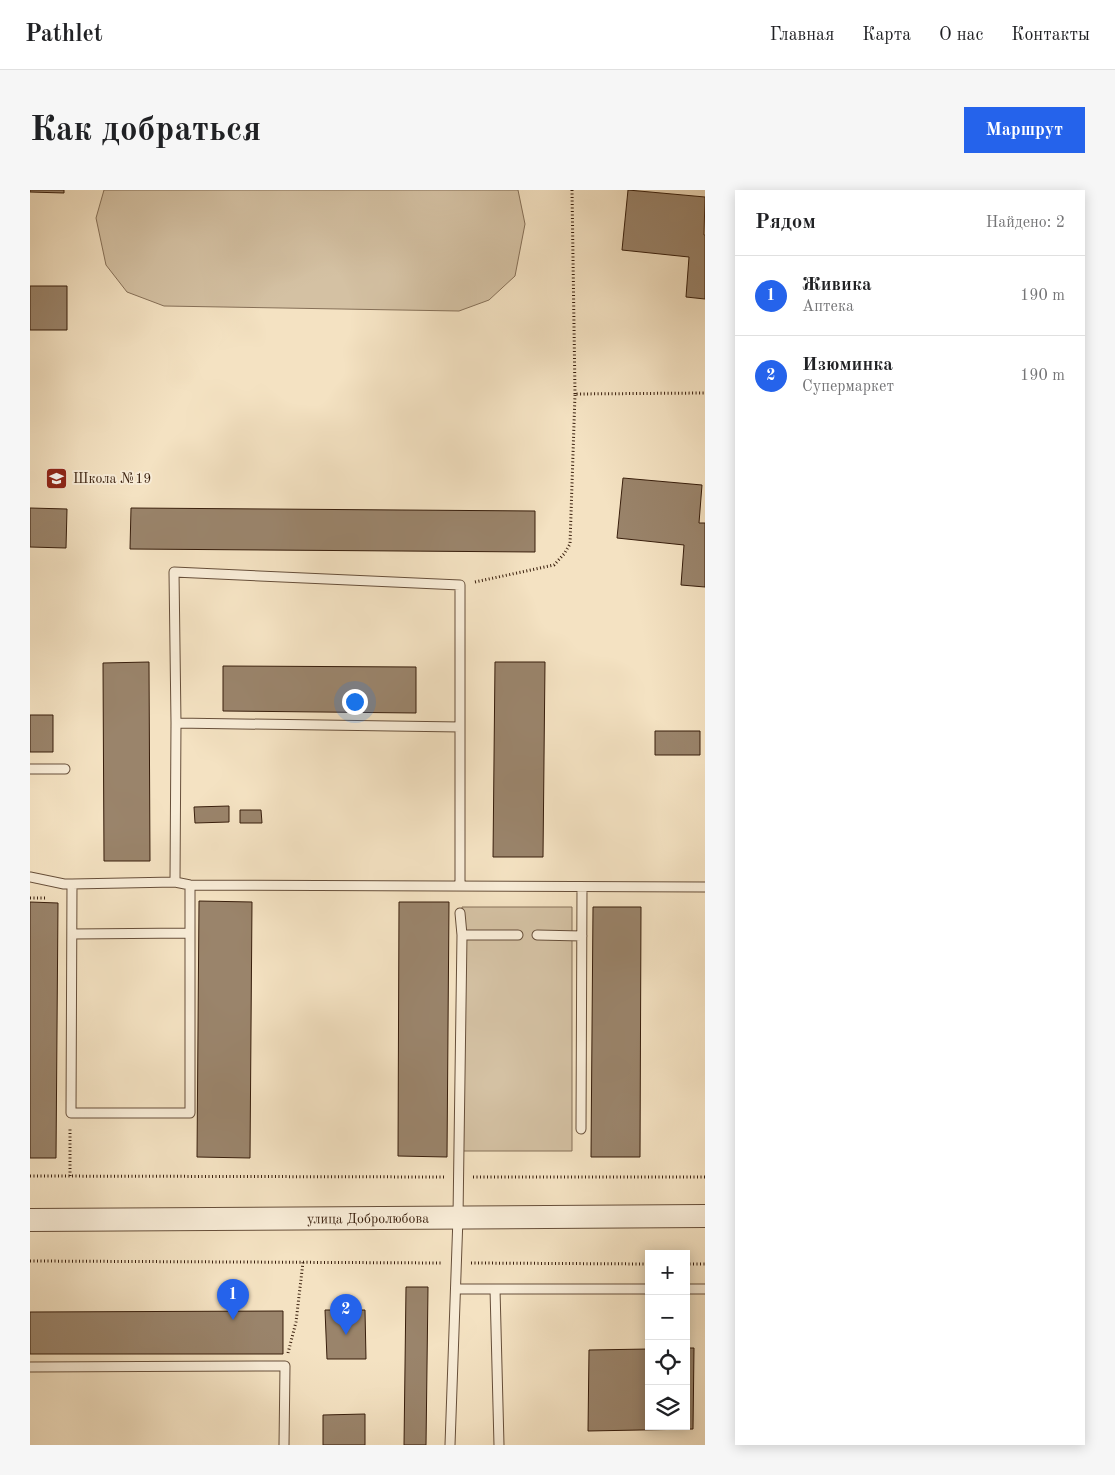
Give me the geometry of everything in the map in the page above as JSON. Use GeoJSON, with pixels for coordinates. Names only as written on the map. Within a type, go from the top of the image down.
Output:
{"type":"FeatureCollection","features":[{"type":"Feature","properties":{"kind":"street","name":"улица Добролюбова"},"geometry":{"type":"LineString","coordinates":[[30,1220],[705,1216]]}},
{"type":"Feature","properties":{"kind":"lane"},"geometry":{"type":"LineString","coordinates":[[175,882],[176,723],[174,572],[460,585],[460,886]]}},
{"type":"Feature","properties":{"kind":"lane"},"geometry":{"type":"LineString","coordinates":[[176,723],[460,727]]}},
{"type":"Feature","properties":{"kind":"lane"},"geometry":{"type":"LineString","coordinates":[[30,769],[65,769]]}},
{"type":"Feature","properties":{"kind":"lane"},"geometry":{"type":"LineString","coordinates":[[30,877],[64,884],[175,882],[190,885],[705,887]]}},
{"type":"Feature","properties":{"kind":"lane"},"geometry":{"type":"LineString","coordinates":[[72,884],[71,1113],[190,1113],[190,885]]}},
{"type":"Feature","properties":{"kind":"lane"},"geometry":{"type":"LineString","coordinates":[[581,1129],[582,886]]}},
{"type":"Feature","properties":{"kind":"lane"},"geometry":{"type":"LineString","coordinates":[[450,1445],[458,1216],[462,935],[460,913]]}},
{"type":"Feature","properties":{"kind":"lane"},"geometry":{"type":"LineString","coordinates":[[72,934],[190,933]]}},
{"type":"Feature","properties":{"kind":"lane"},"geometry":{"type":"LineString","coordinates":[[462,935],[518,936]]}},
{"type":"Feature","properties":{"kind":"lane"},"geometry":{"type":"LineString","coordinates":[[537,935],[582,936]]}},
{"type":"Feature","properties":{"kind":"lane"},"geometry":{"type":"LineString","coordinates":[[456,1288],[645,1289]]}},
{"type":"Feature","properties":{"kind":"lane"},"geometry":{"type":"LineString","coordinates":[[495,1289],[498,1445]]}},
{"type":"Feature","properties":{"kind":"lane"},"geometry":{"type":"LineString","coordinates":[[690,1289],[705,1289]]}},
{"type":"Feature","properties":{"kind":"lane"},"geometry":{"type":"LineString","coordinates":[[30,1367],[285,1366],[284,1445]]}},
{"type":"Feature","properties":{"kind":"path"},"geometry":{"type":"LineString","coordinates":[[460,585],[554,564],[570,544],[575,394],[572,190]]}},
{"type":"Feature","properties":{"kind":"path"},"geometry":{"type":"LineString","coordinates":[[575,394],[705,393]]}},
{"type":"Feature","properties":{"kind":"path"},"geometry":{"type":"LineString","coordinates":[[70,1176],[71,1113]]}},
{"type":"Feature","properties":{"kind":"path"},"geometry":{"type":"LineString","coordinates":[[30,1176],[705,1177]]}},
{"type":"Feature","properties":{"kind":"path"},"geometry":{"type":"LineString","coordinates":[[30,1261],[645,1264]]}},
{"type":"Feature","properties":{"kind":"path"},"geometry":{"type":"LineString","coordinates":[[285,1366],[296,1322],[303,1262]]}},
{"type":"Feature","properties":{"kind":"path"},"geometry":{"type":"LineString","coordinates":[[690,1264],[705,1264]]}},
{"type":"Feature","properties":{"kind":"shaded area"},"geometry":{"type":"Polygon","coordinates":[[[104,190],[518,190],[525,224],[515,276],[489,300],[459,311],[164,306],[127,292],[106,265],[96,218],[104,190]]]}},
{"type":"Feature","properties":{"kind":"shaded area"},"geometry":{"type":"Polygon","coordinates":[[[462,907],[572,907],[572,1151],[462,1151],[462,907]]]}},
{"type":"Feature","properties":{"kind":"building"},"geometry":{"type":"Polygon","coordinates":[[[30,190],[64,190],[64,193],[30,192],[30,190]]]}},
{"type":"Feature","properties":{"kind":"building"},"geometry":{"type":"Polygon","coordinates":[[[628,190],[705,197],[705,299],[686,297],[689,257],[622,250],[628,190]]]}},
{"type":"Feature","properties":{"kind":"building"},"geometry":{"type":"Polygon","coordinates":[[[30,286],[67,286],[67,330],[30,330],[30,286]]]}},
{"type":"Feature","properties":{"kind":"building"},"geometry":{"type":"Polygon","coordinates":[[[623,478],[702,485],[699,523],[705,523],[705,587],[681,585],[684,545],[617,538],[623,478]]]}},
{"type":"Feature","properties":{"kind":"building"},"geometry":{"type":"Polygon","coordinates":[[[30,508],[67,509],[66,548],[30,547],[30,508]]]}},
{"type":"Feature","properties":{"kind":"building"},"geometry":{"type":"Polygon","coordinates":[[[131,508],[535,511],[535,552],[130,549],[131,508]]]}},
{"type":"Feature","properties":{"kind":"building"},"geometry":{"type":"Polygon","coordinates":[[[149,662],[150,861],[104,861],[103,663],[149,662]]]}},
{"type":"Feature","properties":{"kind":"building"},"geometry":{"type":"Polygon","coordinates":[[[495,662],[545,662],[543,857],[493,857],[495,662]]]}},
{"type":"Feature","properties":{"kind":"building"},"geometry":{"type":"Polygon","coordinates":[[[223,666],[416,667],[416,713],[223,711],[223,666]]]}},
{"type":"Feature","properties":{"kind":"building"},"geometry":{"type":"Polygon","coordinates":[[[30,715],[53,715],[53,752],[30,752],[30,715]]]}},
{"type":"Feature","properties":{"kind":"building"},"geometry":{"type":"Polygon","coordinates":[[[655,731],[700,731],[700,755],[655,755],[655,731]]]}},
{"type":"Feature","properties":{"kind":"building"},"geometry":{"type":"Polygon","coordinates":[[[229,806],[229,822],[195,823],[194,807],[229,806]]]}},
{"type":"Feature","properties":{"kind":"building"},"geometry":{"type":"Polygon","coordinates":[[[240,810],[261,810],[262,823],[240,823],[240,810]]]}},
{"type":"Feature","properties":{"kind":"building"},"geometry":{"type":"Polygon","coordinates":[[[199,901],[252,902],[250,1158],[197,1157],[199,901]]]}},
{"type":"Feature","properties":{"kind":"building"},"geometry":{"type":"Polygon","coordinates":[[[30,902],[58,903],[56,1158],[30,1158],[30,902]]]}},
{"type":"Feature","properties":{"kind":"building"},"geometry":{"type":"Polygon","coordinates":[[[399,902],[449,902],[447,1157],[398,1156],[399,902]]]}},
{"type":"Feature","properties":{"kind":"building"},"geometry":{"type":"Polygon","coordinates":[[[593,907],[641,907],[640,1157],[591,1157],[593,907]]]}},
{"type":"Feature","properties":{"kind":"building"},"geometry":{"type":"Polygon","coordinates":[[[406,1287],[428,1287],[426,1445],[404,1445],[406,1287]]]}},
{"type":"Feature","properties":{"kind":"building"},"geometry":{"type":"Polygon","coordinates":[[[325,1310],[365,1310],[366,1359],[327,1359],[325,1310]]]}},
{"type":"Feature","properties":{"kind":"building"},"geometry":{"type":"Polygon","coordinates":[[[283,1311],[283,1354],[30,1354],[30,1312],[283,1311]]]}},
{"type":"Feature","properties":{"kind":"building"},"geometry":{"type":"Polygon","coordinates":[[[690,1348],[694,1348],[693,1429],[690,1429],[690,1348]]]}},
{"type":"Feature","properties":{"kind":"building"},"geometry":{"type":"Polygon","coordinates":[[[645,1349],[645,1430],[588,1431],[589,1350],[645,1349]]]}},
{"type":"Feature","properties":{"kind":"building"},"geometry":{"type":"Polygon","coordinates":[[[365,1414],[365,1445],[323,1445],[323,1415],[365,1414]]]}},
{"type":"Feature","properties":{"kind":"place","name":"Школа №19"},"geometry":{"type":"Point","coordinates":[57,478]}},
{"type":"Feature","properties":{"kind":"place","name":"Живика"},"geometry":{"type":"Point","coordinates":[233,1320]}},
{"type":"Feature","properties":{"kind":"place","name":"Изюминка"},"geometry":{"type":"Point","coordinates":[346,1335]}}]}
